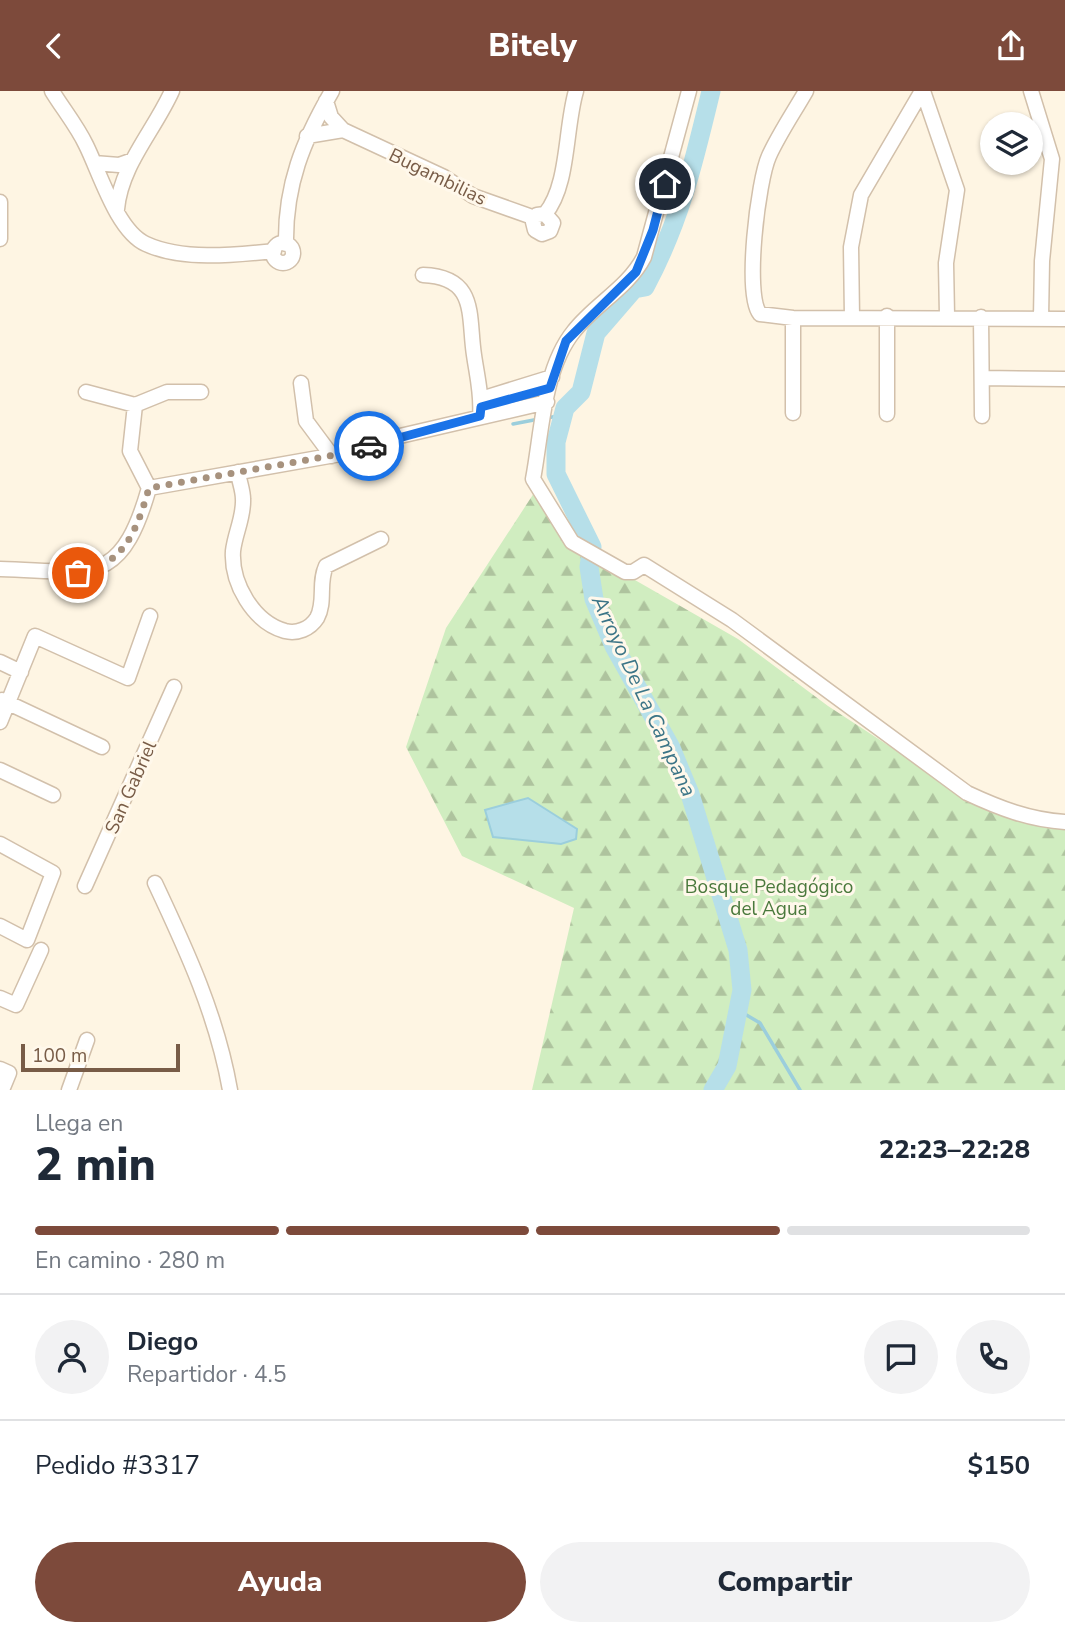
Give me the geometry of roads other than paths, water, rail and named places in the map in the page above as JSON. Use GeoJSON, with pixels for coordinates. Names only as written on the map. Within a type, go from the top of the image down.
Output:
{"type":"FeatureCollection","features":[{"type":"Feature","properties":{"kind":"street"},"geometry":{"type":"LineString","coordinates":[[52,91],[86,145],[128,230],[145,244],[167,250],[228,255],[280,247],[290,183],[307,136],[329,96]]}},
{"type":"Feature","properties":{"kind":"street"},"geometry":{"type":"LineString","coordinates":[[117,210],[120,183],[159,120],[172,91]]}},
{"type":"Feature","properties":{"kind":"street","name":"Bugambilias"},"geometry":{"type":"LineString","coordinates":[[342,130],[444,177],[473,196],[540,216],[558,193],[568,118],[576,91]]}},
{"type":"Feature","properties":{"kind":"street"},"geometry":{"type":"LineString","coordinates":[[689,91],[644,257],[636,272],[566,341],[547,401],[533,479],[572,542],[625,572],[633,572],[644,565],[732,620],[967,793],[998,808],[1046,821],[1065,822]]}},
{"type":"Feature","properties":{"kind":"street"},"geometry":{"type":"LineString","coordinates":[[806,91],[769,155],[763,174],[754,250],[753,300],[760,314],[793,318],[1064,316]]}},
{"type":"Feature","properties":{"kind":"street"},"geometry":{"type":"LineString","coordinates":[[922,91],[957,190],[946,263],[947,316]]}},
{"type":"Feature","properties":{"kind":"street"},"geometry":{"type":"LineString","coordinates":[[852,317],[851,247],[861,195],[922,91]]}},
{"type":"Feature","properties":{"kind":"street"},"geometry":{"type":"LineString","coordinates":[[1031,91],[1052,159],[1042,261],[1041,318]]}},
{"type":"Feature","properties":{"kind":"street"},"geometry":{"type":"LineString","coordinates":[[329,96],[331,117],[342,130]]}},
{"type":"Feature","properties":{"kind":"street"},"geometry":{"type":"LineString","coordinates":[[307,136],[342,130]]}},
{"type":"Feature","properties":{"kind":"street"},"geometry":{"type":"LineString","coordinates":[[94,163],[120,165],[133,160]]}},
{"type":"Feature","properties":{"kind":"street"},"geometry":{"type":"LineString","coordinates":[[0,202],[0,239]]}},
{"type":"Feature","properties":{"kind":"street"},"geometry":{"type":"LineString","coordinates":[[423,275],[438,276],[455,284],[468,302],[481,407]]}},
{"type":"Feature","properties":{"kind":"street"},"geometry":{"type":"LineString","coordinates":[[887,316],[887,414]]}},
{"type":"Feature","properties":{"kind":"street"},"geometry":{"type":"LineString","coordinates":[[981,317],[982,416]]}},
{"type":"Feature","properties":{"kind":"street"},"geometry":{"type":"LineString","coordinates":[[793,318],[793,413]]}},
{"type":"Feature","properties":{"kind":"street"},"geometry":{"type":"LineString","coordinates":[[982,378],[1065,379]]}},
{"type":"Feature","properties":{"kind":"street"},"geometry":{"type":"LineString","coordinates":[[301,383],[306,421],[332,456]]}},
{"type":"Feature","properties":{"kind":"street"},"geometry":{"type":"LineString","coordinates":[[86,392],[135,405],[167,392],[201,392]]}},
{"type":"Feature","properties":{"kind":"street"},"geometry":{"type":"LineString","coordinates":[[149,488],[332,456],[481,407],[547,401]]}},
{"type":"Feature","properties":{"kind":"street"},"geometry":{"type":"LineString","coordinates":[[481,407],[547,401]]}},
{"type":"Feature","properties":{"kind":"street"},"geometry":{"type":"LineString","coordinates":[[0,569],[59,573],[93,571],[119,555],[130,542],[149,488],[130,450],[135,405]]}},
{"type":"Feature","properties":{"kind":"street"},"geometry":{"type":"LineString","coordinates":[[237,472],[243,497],[233,551],[234,569],[248,603],[275,628],[290,632],[305,630],[315,621],[321,609],[322,575],[326,566],[381,539]]}},
{"type":"Feature","properties":{"kind":"street"},"geometry":{"type":"LineString","coordinates":[[0,722],[4,701],[21,671],[35,636],[128,678],[150,616]]}},
{"type":"Feature","properties":{"kind":"street"},"geometry":{"type":"LineString","coordinates":[[0,662],[21,671]]}},
{"type":"Feature","properties":{"kind":"street","name":"San Gabriel"},"geometry":{"type":"LineString","coordinates":[[85,886],[174,687]]}},
{"type":"Feature","properties":{"kind":"street"},"geometry":{"type":"LineString","coordinates":[[4,701],[102,747]]}},
{"type":"Feature","properties":{"kind":"street"},"geometry":{"type":"LineString","coordinates":[[0,770],[53,795]]}},
{"type":"Feature","properties":{"kind":"street"},"geometry":{"type":"LineString","coordinates":[[0,844],[53,873],[27,940],[0,926]]}},
{"type":"Feature","properties":{"kind":"street"},"geometry":{"type":"LineString","coordinates":[[155,883],[199,977],[217,1032],[230,1090]]}},
{"type":"Feature","properties":{"kind":"street"},"geometry":{"type":"LineString","coordinates":[[0,997],[16,1005],[41,950]]}},
{"type":"Feature","properties":{"kind":"street"},"geometry":{"type":"LineString","coordinates":[[69,1090],[87,1040]]}},
{"type":"Feature","properties":{"kind":"street"},"geometry":{"type":"LineString","coordinates":[[2,1090],[4,1071]]}},
{"type":"Feature","properties":{"kind":"water"},"geometry":{"type":"Polygon","coordinates":[[[528,798],[577,829],[576,839],[561,844],[493,837],[485,810],[528,798]]]}},
{"type":"Feature","properties":{"kind":"waterway","name":"Arroyo De La Campana"},"geometry":{"type":"LineString","coordinates":[[711,91],[685,191],[657,263],[645,287],[634,289],[596,333],[581,392],[565,408],[556,442],[556,474],[592,547],[589,567],[594,599],[614,646],[671,748],[690,794],[738,950],[742,990],[727,1066],[713,1090]]}},
{"type":"Feature","properties":{"kind":"waterway"},"geometry":{"type":"LineString","coordinates":[[547,418],[563,415]]}},
{"type":"Feature","properties":{"kind":"waterway"},"geometry":{"type":"LineString","coordinates":[[513,424],[539,419]]}},
{"type":"Feature","properties":{"kind":"waterway"},"geometry":{"type":"LineString","coordinates":[[738,1010],[760,1023],[800,1090]]}},
{"type":"Feature","properties":{"kind":"park label","name":"Bosque Pedagógico del Agua"},"geometry":{"type":"Point","coordinates":[769,897]}}]}
